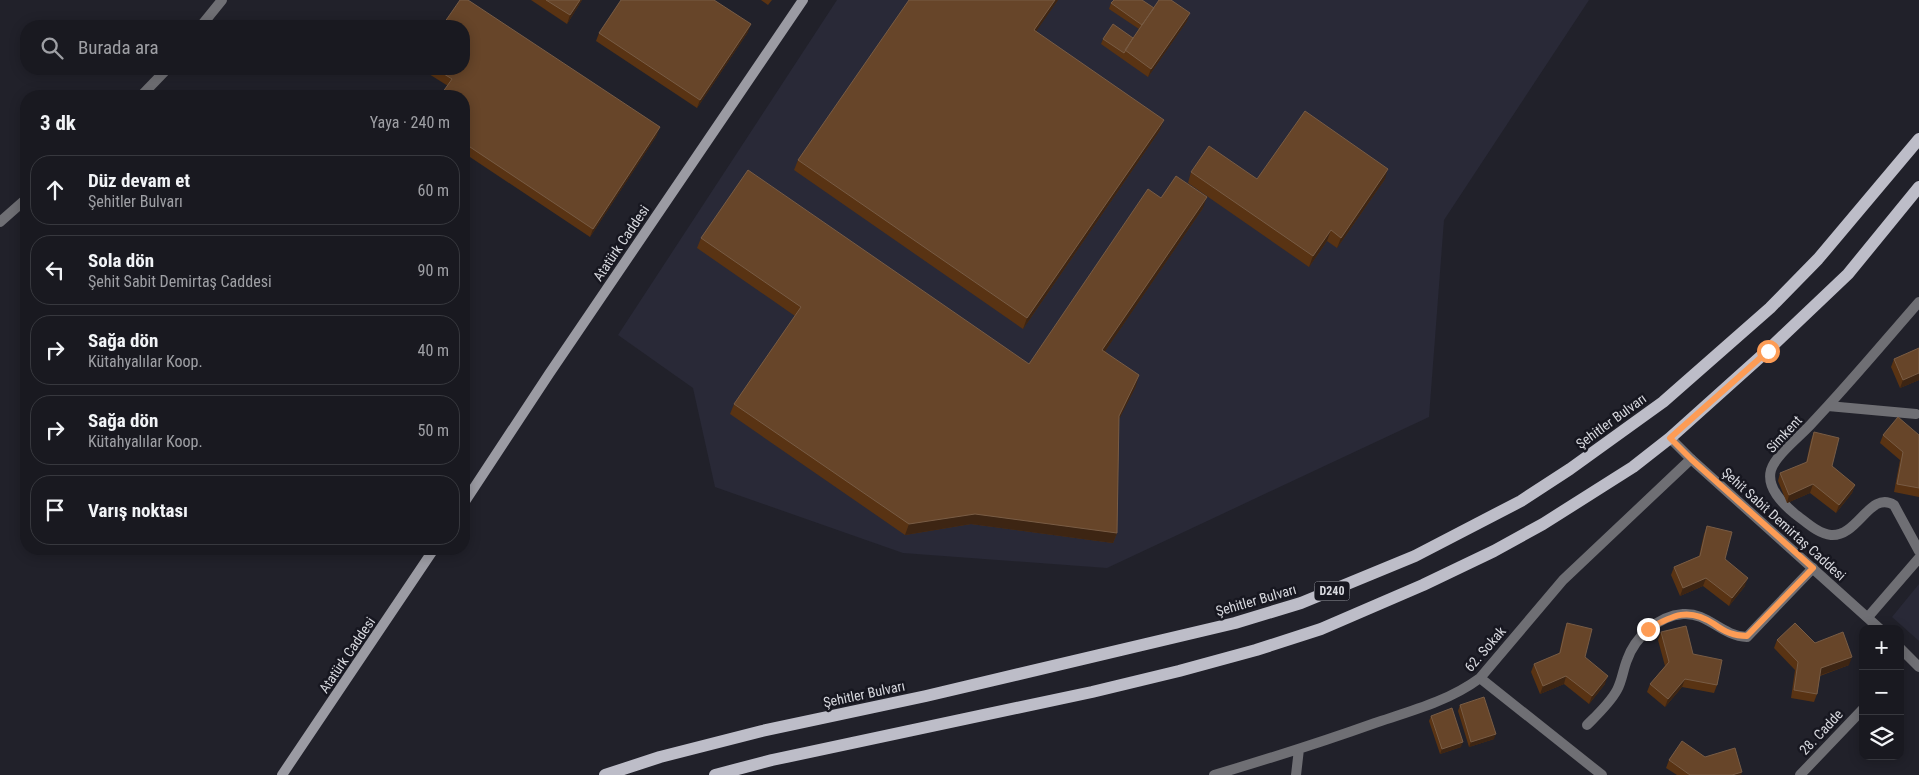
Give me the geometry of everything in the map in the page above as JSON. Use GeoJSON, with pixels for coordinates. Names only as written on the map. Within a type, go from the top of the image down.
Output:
{"type":"FeatureCollection","features":[{"type":"Feature","properties":{"kind":"main road","name":"Atatürk Caddesi"},"geometry":{"type":"LineString","coordinates":[[470,494],[560,358],[804,0]]}},
{"type":"Feature","properties":{"kind":"main road","name":"Şehitler Bulvarı"},"geometry":{"type":"LineString","coordinates":[[605,775],[660,757],[762,731],[935,694],[1235,623],[1301,603],[1415,556],[1521,501],[1570,469],[1663,402],[1770,308],[1818,259],[1919,139]]}},
{"type":"Feature","properties":{"kind":"main road","name":"D240"},"geometry":{"type":"LineString","coordinates":[[715,775],[772,760],[1170,674],[1256,650],[1321,629],[1423,585],[1494,551],[1551,519],[1625,473],[1670,438],[1768,351],[1848,274],[1919,187]]}},
{"type":"Feature","properties":{"kind":"main road","name":"Atatürk Caddesi"},"geometry":{"type":"LineString","coordinates":[[282,775],[430,555]]}},
{"type":"Feature","properties":{"kind":"street"},"geometry":{"type":"LineString","coordinates":[[206,20],[222,0]]}},
{"type":"Feature","properties":{"kind":"street"},"geometry":{"type":"LineString","coordinates":[[147,90],[161,75]]}},
{"type":"Feature","properties":{"kind":"street"},"geometry":{"type":"LineString","coordinates":[[0,222],[20,204]]}},
{"type":"Feature","properties":{"kind":"street","name":"Simkent"},"geometry":{"type":"LineString","coordinates":[[1919,302],[1828,406],[1777,459],[1771,469],[1770,479],[1780,500],[1807,523],[1831,535],[1848,531],[1877,503],[1888,502],[1894,505],[1919,551]]}},
{"type":"Feature","properties":{"kind":"street"},"geometry":{"type":"LineString","coordinates":[[1828,406],[1918,414]]}},
{"type":"Feature","properties":{"kind":"street","name":"Şehit Sabit Demirtaş Caddesi"},"geometry":{"type":"LineString","coordinates":[[1670,438],[1876,625]]}},
{"type":"Feature","properties":{"kind":"street","name":"62. Sokak"},"geometry":{"type":"LineString","coordinates":[[1214,775],[1443,700],[1466,689],[1480,678],[1563,580],[1691,459]]}},
{"type":"Feature","properties":{"kind":"street"},"geometry":{"type":"LineString","coordinates":[[1868,617],[1919,558]]}},
{"type":"Feature","properties":{"kind":"street"},"geometry":{"type":"LineString","coordinates":[[1587,725],[1611,699],[1618,688],[1627,659],[1636,642],[1648,629],[1667,618],[1683,614],[1705,618],[1722,630],[1736,636],[1747,636],[1813,568]]}},
{"type":"Feature","properties":{"kind":"street"},"geometry":{"type":"LineString","coordinates":[[1904,652],[1919,667]]}},
{"type":"Feature","properties":{"kind":"street"},"geometry":{"type":"LineString","coordinates":[[1480,678],[1602,775]]}},
{"type":"Feature","properties":{"kind":"street","name":"28. Cadde"},"geometry":{"type":"LineString","coordinates":[[1800,775],[1859,713]]}},
{"type":"Feature","properties":{"kind":"street"},"geometry":{"type":"LineString","coordinates":[[1296,775],[1298,749]]}},
{"type":"Feature","properties":{"kind":"shaded area"},"geometry":{"type":"Polygon","coordinates":[[[837,0],[1589,0],[1444,220],[1429,417],[1107,568],[903,553],[715,487],[693,388],[618,335],[837,0]]]}},
{"type":"Feature","properties":{"kind":"shaded area"},"geometry":{"type":"Polygon","coordinates":[[[1919,584],[1919,641],[1904,628],[1904,625],[1901,625],[1892,617],[1919,584]]]}},
{"type":"Feature","properties":{"kind":"building"},"geometry":{"type":"Polygon","coordinates":[[[460,0],[468,0],[660,127],[593,229],[470,147],[470,90],[444,90],[452,79],[446,75],[470,75],[470,20],[446,20],[460,0]]]}},
{"type":"Feature","properties":{"kind":"building"},"geometry":{"type":"Polygon","coordinates":[[[546,0],[580,0],[570,15],[546,0]]]}},
{"type":"Feature","properties":{"kind":"building"},"geometry":{"type":"Polygon","coordinates":[[[621,0],[714,0],[751,24],[700,100],[599,33],[621,0]]]}},
{"type":"Feature","properties":{"kind":"building"},"geometry":{"type":"Polygon","coordinates":[[[909,0],[1055,0],[1034,30],[1164,120],[1027,318],[798,160],[909,0]]]}},
{"type":"Feature","properties":{"kind":"building"},"geometry":{"type":"Polygon","coordinates":[[[1114,0],[1142,0],[1154,8],[1142,25],[1111,3],[1114,0]]]}},
{"type":"Feature","properties":{"kind":"building"},"geometry":{"type":"Polygon","coordinates":[[[1159,0],[1171,0],[1190,13],[1151,69],[1125,50],[1159,0]]]}},
{"type":"Feature","properties":{"kind":"building"},"geometry":{"type":"Polygon","coordinates":[[[1113,24],[1133,38],[1124,53],[1103,39],[1113,24]]]}},
{"type":"Feature","properties":{"kind":"building"},"geometry":{"type":"Polygon","coordinates":[[[1305,111],[1388,169],[1341,238],[1331,230],[1313,256],[1191,172],[1209,146],[1257,179],[1305,111]]]}},
{"type":"Feature","properties":{"kind":"building"},"geometry":{"type":"Polygon","coordinates":[[[748,170],[1029,364],[1148,189],[1161,198],[1176,176],[1207,197],[1102,350],[1139,375],[1119,416],[1117,533],[975,514],[909,524],[734,404],[801,307],[701,238],[748,170]]]}},
{"type":"Feature","properties":{"kind":"building"},"geometry":{"type":"Polygon","coordinates":[[[1919,348],[1919,373],[1903,380],[1894,359],[1919,348]]]}},
{"type":"Feature","properties":{"kind":"building"},"geometry":{"type":"Polygon","coordinates":[[[1898,417],[1919,435],[1919,488],[1897,484],[1903,452],[1883,435],[1898,417]]]}},
{"type":"Feature","properties":{"kind":"building"},"geometry":{"type":"Polygon","coordinates":[[[1814,432],[1839,438],[1832,466],[1855,485],[1839,505],[1813,484],[1789,495],[1780,473],[1807,462],[1814,432]]]}},
{"type":"Feature","properties":{"kind":"building"},"geometry":{"type":"Polygon","coordinates":[[[1707,526],[1732,532],[1725,559],[1748,578],[1732,598],[1706,578],[1683,588],[1674,567],[1700,556],[1707,526]]]}},
{"type":"Feature","properties":{"kind":"building"},"geometry":{"type":"Polygon","coordinates":[[[1567,623],[1592,629],[1585,657],[1608,676],[1592,696],[1566,676],[1543,686],[1534,664],[1560,653],[1567,623]]]}},
{"type":"Feature","properties":{"kind":"building"},"geometry":{"type":"Polygon","coordinates":[[[1795,623],[1815,643],[1843,632],[1852,657],[1821,668],[1817,694],[1794,690],[1798,662],[1777,640],[1795,623]]]}},
{"type":"Feature","properties":{"kind":"building"},"geometry":{"type":"Polygon","coordinates":[[[1686,626],[1693,654],[1722,660],[1717,685],[1685,679],[1668,699],[1650,684],[1669,662],[1661,632],[1686,626]]]}},
{"type":"Feature","properties":{"kind":"building"},"geometry":{"type":"Polygon","coordinates":[[[1484,697],[1496,734],[1471,742],[1460,705],[1484,697]]]}},
{"type":"Feature","properties":{"kind":"building"},"geometry":{"type":"Polygon","coordinates":[[[1452,708],[1463,742],[1442,749],[1431,716],[1452,708]]]}},
{"type":"Feature","properties":{"kind":"building"},"geometry":{"type":"Polygon","coordinates":[[[1682,741],[1705,757],[1735,748],[1742,772],[1732,775],[1690,775],[1669,760],[1682,741]]]}},
{"type":"Feature","properties":{"kind":"route"},"geometry":{"type":"LineString","coordinates":[[1648,629],[1667,618],[1683,614],[1705,618],[1722,630],[1736,636],[1747,636],[1753,632],[1813,568],[1670,438],[1768,351]]}}]}
